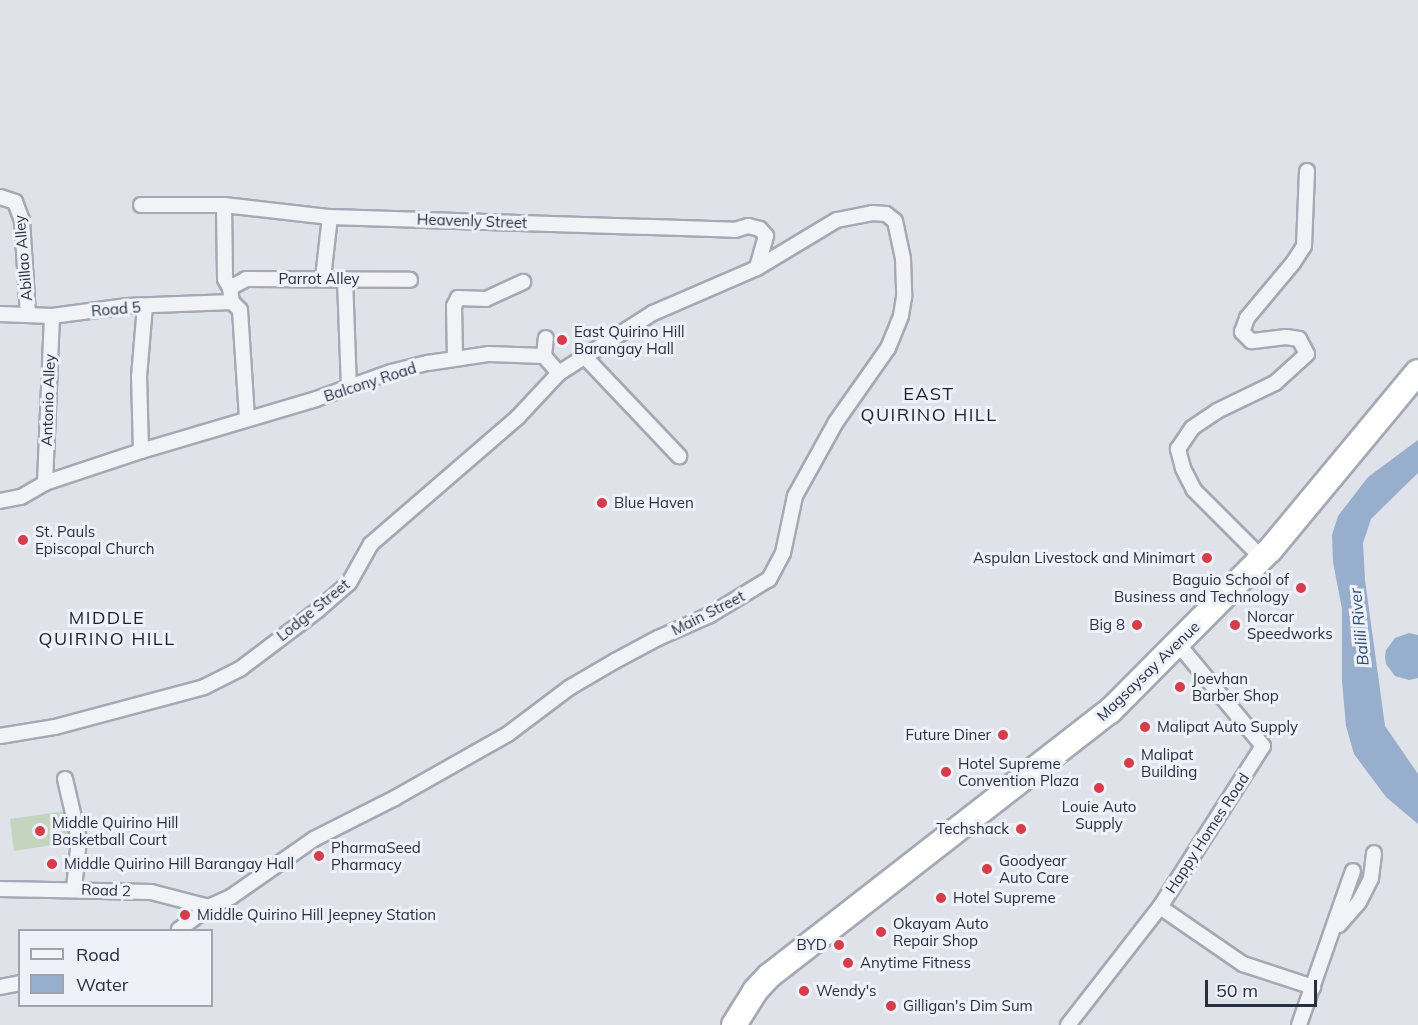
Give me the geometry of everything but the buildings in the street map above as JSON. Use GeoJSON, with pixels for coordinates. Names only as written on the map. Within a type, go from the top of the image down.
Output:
{"type":"FeatureCollection","features":[{"type":"Feature","properties":{"kind":"highway","name":"Magsaysay Avenue"},"geometry":{"type":"LineString","coordinates":[[734,1025],[748,999],[769,976],[1110,711],[1262,558],[1314,499],[1418,372]]}},
{"type":"Feature","properties":{"kind":"street"},"geometry":{"type":"LineString","coordinates":[[1262,558],[1194,490],[1183,468],[1178,449],[1192,428],[1217,411],[1275,383],[1307,354],[1299,339],[1286,337],[1251,341],[1242,332],[1246,318],[1281,279],[1304,246],[1307,171]]}},
{"type":"Feature","properties":{"kind":"street","name":"Abillao Alley"},"geometry":{"type":"LineString","coordinates":[[0,197],[15,202],[22,220],[28,315]]}},
{"type":"Feature","properties":{"kind":"street"},"geometry":{"type":"LineString","coordinates":[[224,205],[225,279],[240,310],[248,418]]}},
{"type":"Feature","properties":{"kind":"street","name":"Heavenly Street"},"geometry":{"type":"LineString","coordinates":[[141,206],[224,205],[330,217],[735,230],[748,226],[760,229],[766,236],[756,268]]}},
{"type":"Feature","properties":{"kind":"street","name":"Main Street"},"geometry":{"type":"LineString","coordinates":[[179,929],[209,907],[231,897],[314,839],[395,798],[507,734],[569,688],[615,661],[658,638],[710,615],[769,579],[783,553],[795,496],[804,477],[836,422],[888,348],[901,316],[905,281],[898,227],[886,214],[879,213],[859,214],[837,220],[756,268]]}},
{"type":"Feature","properties":{"kind":"street"},"geometry":{"type":"LineString","coordinates":[[323,278],[330,217]]}},
{"type":"Feature","properties":{"kind":"street"},"geometry":{"type":"LineString","coordinates":[[546,338],[544,357],[559,373],[654,313],[756,268]]}},
{"type":"Feature","properties":{"kind":"street","name":"Parrot Alley"},"geometry":{"type":"LineString","coordinates":[[231,295],[246,279],[410,280]]}},
{"type":"Feature","properties":{"kind":"street"},"geometry":{"type":"LineString","coordinates":[[345,279],[349,387]]}},
{"type":"Feature","properties":{"kind":"street"},"geometry":{"type":"LineString","coordinates":[[455,358],[454,306],[458,298],[486,298],[523,282]]}},
{"type":"Feature","properties":{"kind":"street","name":"Road 5"},"geometry":{"type":"LineString","coordinates":[[0,314],[52,316],[231,295]]}},
{"type":"Feature","properties":{"kind":"street"},"geometry":{"type":"LineString","coordinates":[[141,451],[139,377],[145,306]]}},
{"type":"Feature","properties":{"kind":"street","name":"Antonio Alley"},"geometry":{"type":"LineString","coordinates":[[45,483],[52,316]]}},
{"type":"Feature","properties":{"kind":"street","name":"Balcony Road"},"geometry":{"type":"LineString","coordinates":[[0,501],[21,496],[45,483],[141,451],[316,399],[391,372],[455,358],[489,354],[544,357]]}},
{"type":"Feature","properties":{"kind":"street"},"geometry":{"type":"LineString","coordinates":[[585,357],[679,456]]}},
{"type":"Feature","properties":{"kind":"street","name":"Lodge Street"},"geometry":{"type":"LineString","coordinates":[[0,736],[55,727],[204,687],[240,669],[318,610],[349,583],[371,544],[517,418],[559,373]]}},
{"type":"Feature","properties":{"kind":"street","name":"Happy Homes Road"},"geometry":{"type":"LineString","coordinates":[[1068,1025],[1160,907],[1263,746],[1178,644]]}},
{"type":"Feature","properties":{"kind":"street"},"geometry":{"type":"LineString","coordinates":[[65,779],[79,839],[74,888]]}},
{"type":"Feature","properties":{"kind":"street"},"geometry":{"type":"LineString","coordinates":[[1334,932],[1359,902],[1371,878],[1374,853]]}},
{"type":"Feature","properties":{"kind":"street"},"geometry":{"type":"LineString","coordinates":[[1299,1025],[1334,932],[1353,871]]}},
{"type":"Feature","properties":{"kind":"street","name":"Road 2"},"geometry":{"type":"LineString","coordinates":[[0,889],[74,888],[151,892],[209,907]]}},
{"type":"Feature","properties":{"kind":"street"},"geometry":{"type":"LineString","coordinates":[[1160,907],[1243,964],[1313,987]]}},
{"type":"Feature","properties":{"kind":"street"},"geometry":{"type":"LineString","coordinates":[[0,987],[18,983]]}},
{"type":"Feature","properties":{"kind":"green space","name":"Middle Quirino Hill Basketball Court"},"geometry":{"type":"Polygon","coordinates":[[[66,811],[71,842],[14,851],[10,819],[66,811]]]}},
{"type":"Feature","properties":{"kind":"water","name":"Balili River"},"geometry":{"type":"Polygon","coordinates":[[[1418,440],[1418,473],[1371,519],[1363,543],[1365,580],[1385,726],[1418,774],[1418,824],[1386,797],[1354,754],[1346,726],[1342,681],[1342,609],[1333,562],[1332,535],[1338,516],[1368,477],[1418,440]]]}},
{"type":"Feature","properties":{"kind":"water"},"geometry":{"type":"Polygon","coordinates":[[[1409,633],[1418,635],[1418,678],[1409,680],[1395,676],[1386,664],[1385,657],[1386,650],[1395,638],[1409,633]]]}},
{"type":"Feature","properties":{"kind":"place","name":"East Quirino Hill Barangay Hall"},"geometry":{"type":"Point","coordinates":[562,340]}},
{"type":"Feature","properties":{"kind":"place","name":"Blue Haven"},"geometry":{"type":"Point","coordinates":[602,503]}},
{"type":"Feature","properties":{"kind":"place","name":"St. Pauls Episcopal Church"},"geometry":{"type":"Point","coordinates":[23,540]}},
{"type":"Feature","properties":{"kind":"place","name":"Aspulan Livestock and Minimart"},"geometry":{"type":"Point","coordinates":[1207,558]}},
{"type":"Feature","properties":{"kind":"place","name":"Baguio School of Business and Technology"},"geometry":{"type":"Point","coordinates":[1301,588]}},
{"type":"Feature","properties":{"kind":"place","name":"Big 8"},"geometry":{"type":"Point","coordinates":[1137,625]}},
{"type":"Feature","properties":{"kind":"place","name":"Norcar Speedworks"},"geometry":{"type":"Point","coordinates":[1235,625]}},
{"type":"Feature","properties":{"kind":"place","name":"Joevhan Barber Shop"},"geometry":{"type":"Point","coordinates":[1180,687]}},
{"type":"Feature","properties":{"kind":"place","name":"Malipat Auto Supply"},"geometry":{"type":"Point","coordinates":[1145,727]}},
{"type":"Feature","properties":{"kind":"place","name":"Future Diner"},"geometry":{"type":"Point","coordinates":[1003,735]}},
{"type":"Feature","properties":{"kind":"place","name":"Malipat Building"},"geometry":{"type":"Point","coordinates":[1129,763]}},
{"type":"Feature","properties":{"kind":"place","name":"Hotel Supreme Convention Plaza"},"geometry":{"type":"Point","coordinates":[946,772]}},
{"type":"Feature","properties":{"kind":"place","name":"Louie Auto Supply"},"geometry":{"type":"Point","coordinates":[1099,788]}},
{"type":"Feature","properties":{"kind":"place","name":"Techshack"},"geometry":{"type":"Point","coordinates":[1021,829]}},
{"type":"Feature","properties":{"kind":"place","name":"Middle Quirino Hill Basketball Court"},"geometry":{"type":"Point","coordinates":[40,831]}},
{"type":"Feature","properties":{"kind":"place","name":"PharmaSeed Pharmacy"},"geometry":{"type":"Point","coordinates":[319,856]}},
{"type":"Feature","properties":{"kind":"place","name":"Middle Quirino Hill Barangay Hall"},"geometry":{"type":"Point","coordinates":[52,864]}},
{"type":"Feature","properties":{"kind":"place","name":"Goodyear Auto Care"},"geometry":{"type":"Point","coordinates":[987,869]}},
{"type":"Feature","properties":{"kind":"place","name":"Hotel Supreme"},"geometry":{"type":"Point","coordinates":[941,898]}},
{"type":"Feature","properties":{"kind":"place","name":"Middle Quirino Hill Jeepney Station"},"geometry":{"type":"Point","coordinates":[185,915]}},
{"type":"Feature","properties":{"kind":"place","name":"Okayam Auto Repair Shop"},"geometry":{"type":"Point","coordinates":[881,932]}},
{"type":"Feature","properties":{"kind":"place","name":"BYD"},"geometry":{"type":"Point","coordinates":[839,945]}},
{"type":"Feature","properties":{"kind":"place","name":"Anytime Fitness"},"geometry":{"type":"Point","coordinates":[848,963]}},
{"type":"Feature","properties":{"kind":"place","name":"Wendy's"},"geometry":{"type":"Point","coordinates":[804,991]}},
{"type":"Feature","properties":{"kind":"place","name":"Gilligan's Dim Sum"},"geometry":{"type":"Point","coordinates":[891,1006]}},
{"type":"Feature","properties":{"kind":"district","name":"EAST QUIRINO HILL"},"geometry":{"type":"Point","coordinates":[929,405]}},
{"type":"Feature","properties":{"kind":"district","name":"MIDDLE QUIRINO HILL"},"geometry":{"type":"Point","coordinates":[107,629]}}]}
